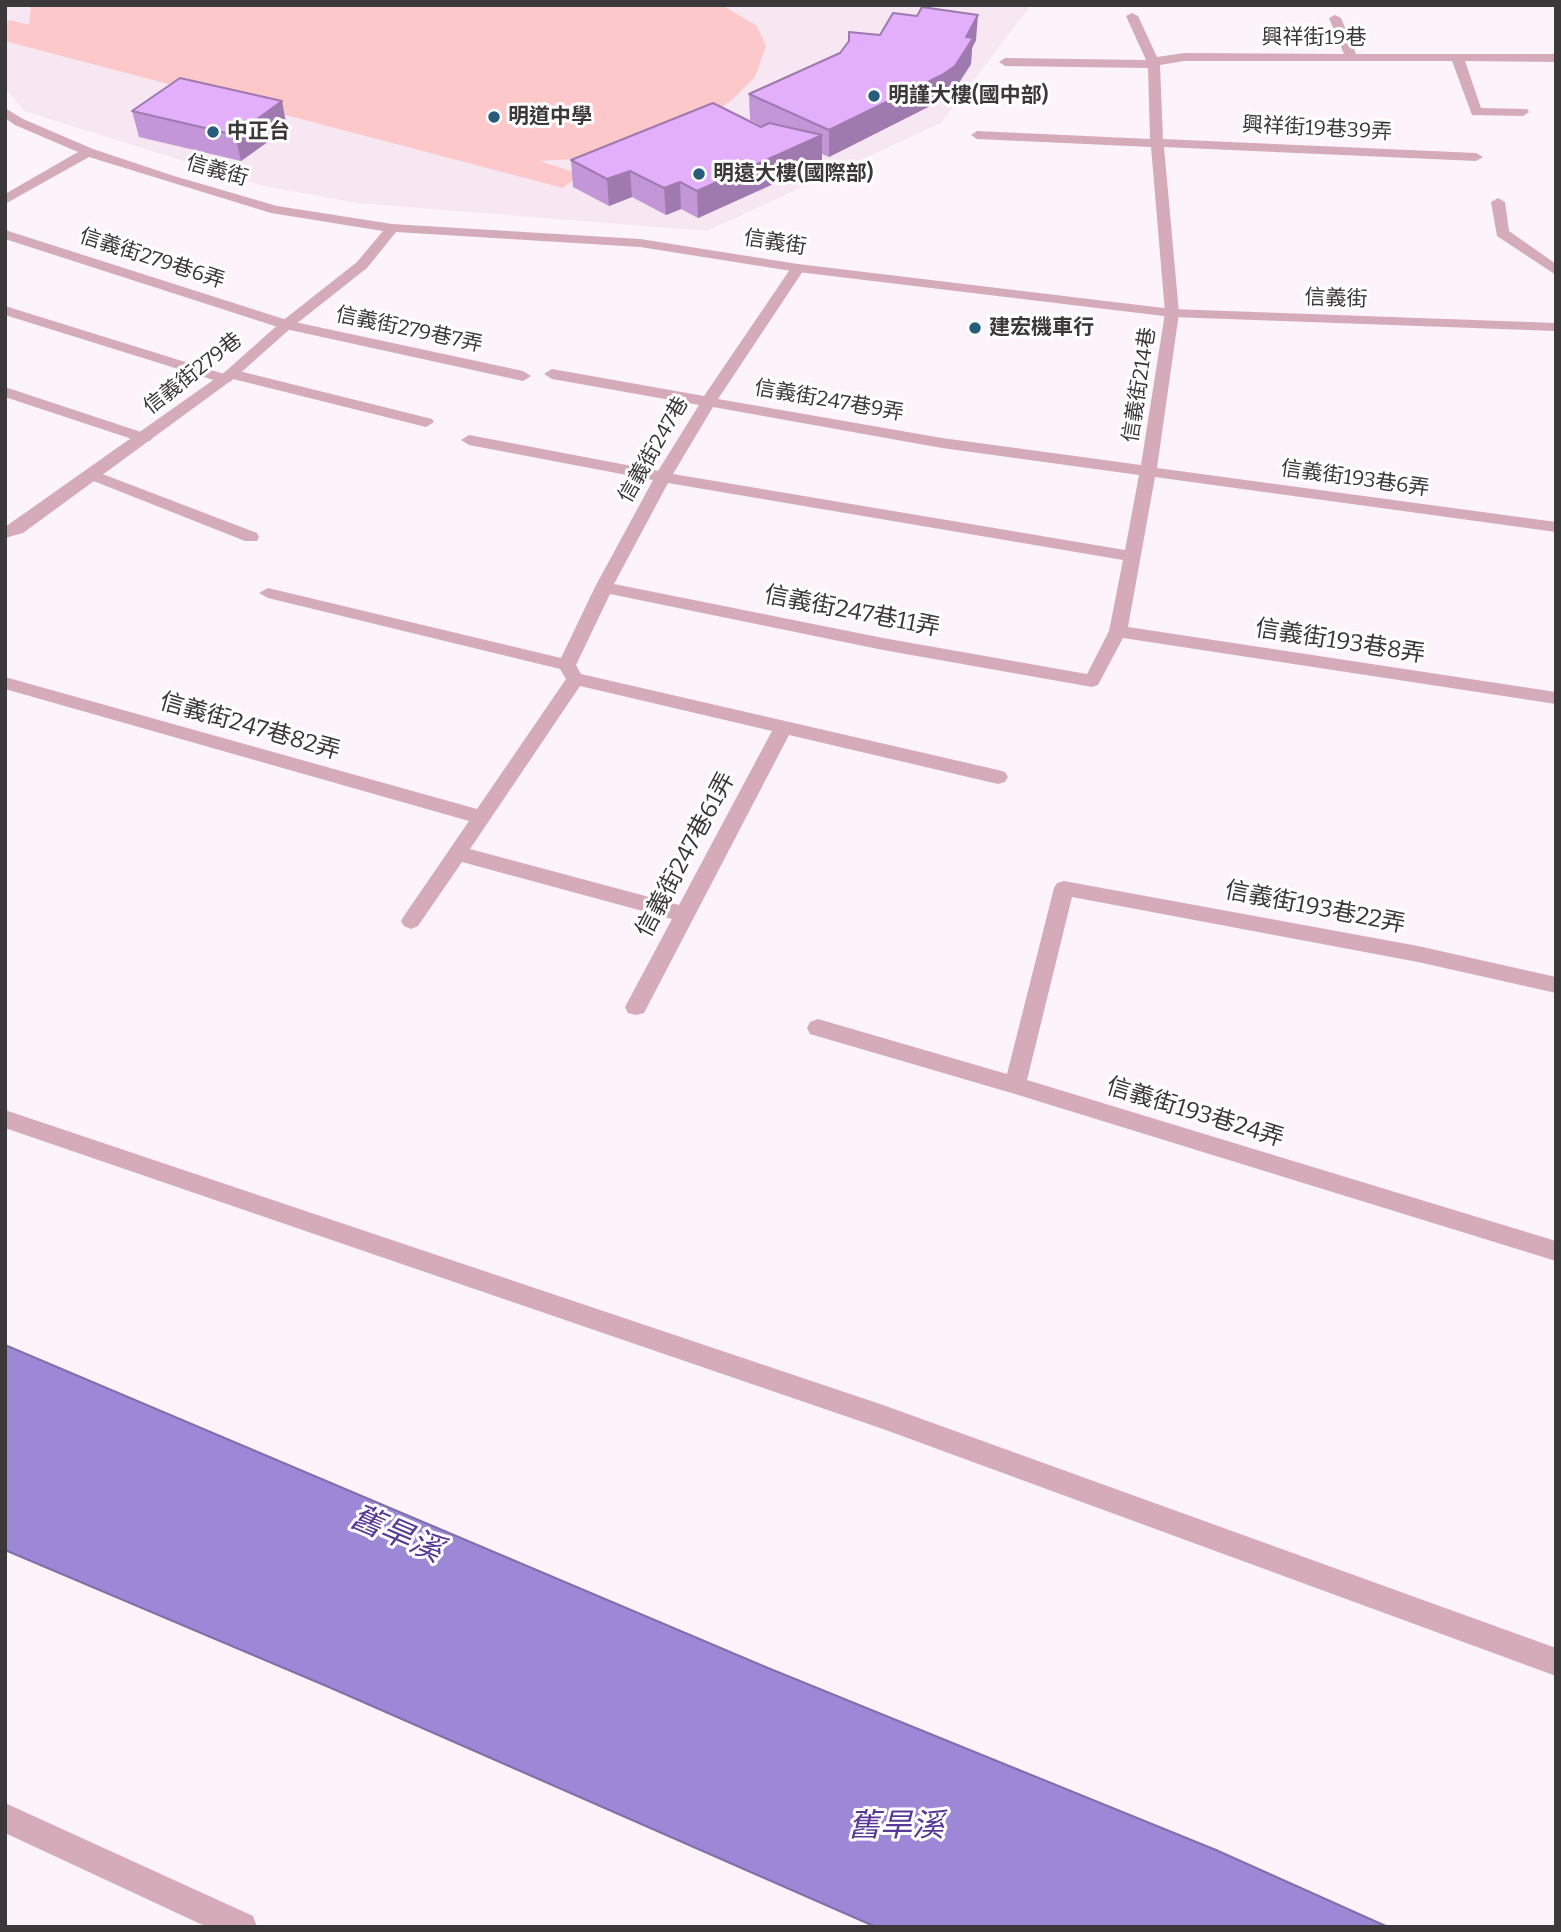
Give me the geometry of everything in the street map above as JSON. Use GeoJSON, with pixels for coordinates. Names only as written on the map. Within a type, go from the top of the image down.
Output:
{"type":"FeatureCollection","features":[{"type":"Feature","properties":{"kind":"street"},"geometry":{"type":"LineString","coordinates":[[1132,16],[1154,64],[1157,143]]}},
{"type":"Feature","properties":{"kind":"street"},"geometry":{"type":"LineString","coordinates":[[1335,18],[1351,57]]}},
{"type":"Feature","properties":{"kind":"street","name":"興祥街19巷"},"geometry":{"type":"LineString","coordinates":[[1005,62],[1154,64],[1161,58],[1184,57],[1556,58]]}},
{"type":"Feature","properties":{"kind":"street"},"geometry":{"type":"LineString","coordinates":[[1457,57],[1476,112],[1523,113]]}},
{"type":"Feature","properties":{"kind":"street","name":"信義街"},"geometry":{"type":"LineString","coordinates":[[5,112],[19,122],[88,152],[276,210],[392,229],[640,243],[797,268],[1172,313],[1556,327]]}},
{"type":"Feature","properties":{"kind":"street","name":"興祥街19巷39弄"},"geometry":{"type":"LineString","coordinates":[[977,135],[1476,157]]}},
{"type":"Feature","properties":{"kind":"street","name":"信義街214巷"},"geometry":{"type":"LineString","coordinates":[[1092,681],[1118,631],[1148,472],[1172,313],[1157,143]]}},
{"type":"Feature","properties":{"kind":"street"},"geometry":{"type":"LineString","coordinates":[[5,200],[88,152]]}},
{"type":"Feature","properties":{"kind":"street"},"geometry":{"type":"LineString","coordinates":[[1499,202],[1502,233],[1556,271]]}},
{"type":"Feature","properties":{"kind":"street","name":"信義街279巷"},"geometry":{"type":"LineString","coordinates":[[5,533],[17,529],[228,377],[286,325],[362,265],[392,229]]}},
{"type":"Feature","properties":{"kind":"street","name":"信義街279巷6弄"},"geometry":{"type":"LineString","coordinates":[[5,234],[286,325]]}},
{"type":"Feature","properties":{"kind":"street","name":"信義街247巷"},"geometry":{"type":"LineString","coordinates":[[411,921],[481,817],[571,672],[604,587],[663,477],[708,402],[797,268]]}},
{"type":"Feature","properties":{"kind":"street"},"geometry":{"type":"LineString","coordinates":[[5,310],[228,377],[426,422]]}},
{"type":"Feature","properties":{"kind":"street","name":"信義街279巷7弄"},"geometry":{"type":"LineString","coordinates":[[286,325],[523,376]]}},
{"type":"Feature","properties":{"kind":"street","name":"信義街247巷9弄"},"geometry":{"type":"LineString","coordinates":[[552,374],[942,443],[1148,472]]}},
{"type":"Feature","properties":{"kind":"street"},"geometry":{"type":"LineString","coordinates":[[5,393],[144,438]]}},
{"type":"Feature","properties":{"kind":"street"},"geometry":{"type":"LineString","coordinates":[[469,440],[663,477],[1132,556]]}},
{"type":"Feature","properties":{"kind":"street","name":"信義街193巷6弄"},"geometry":{"type":"LineString","coordinates":[[1148,472],[1556,527]]}},
{"type":"Feature","properties":{"kind":"street"},"geometry":{"type":"LineString","coordinates":[[92,475],[251,537]]}},
{"type":"Feature","properties":{"kind":"street","name":"信義街247巷11弄"},"geometry":{"type":"LineString","coordinates":[[604,587],[883,644],[1092,681]]}},
{"type":"Feature","properties":{"kind":"street"},"geometry":{"type":"LineString","coordinates":[[268,593],[783,728],[998,778]]}},
{"type":"Feature","properties":{"kind":"street","name":"信義街193巷8弄"},"geometry":{"type":"LineString","coordinates":[[1118,631],[1556,698]]}},
{"type":"Feature","properties":{"kind":"street","name":"信義街247巷82弄"},"geometry":{"type":"LineString","coordinates":[[5,683],[481,817]]}},
{"type":"Feature","properties":{"kind":"street","name":"信義街247巷61弄"},"geometry":{"type":"LineString","coordinates":[[636,1007],[783,728]]}},
{"type":"Feature","properties":{"kind":"street"},"geometry":{"type":"LineString","coordinates":[[457,852],[684,914]]}},
{"type":"Feature","properties":{"kind":"street","name":"信義街193巷22弄"},"geometry":{"type":"LineString","coordinates":[[1015,1085],[1064,888],[1418,954],[1556,985]]}},
{"type":"Feature","properties":{"kind":"street","name":"信義街193巷24弄"},"geometry":{"type":"LineString","coordinates":[[818,1028],[1015,1085],[1556,1251]]}},
{"type":"Feature","properties":{"kind":"street"},"geometry":{"type":"LineString","coordinates":[[5,1119],[870,1413],[1556,1662]]}},
{"type":"Feature","properties":{"kind":"street"},"geometry":{"type":"LineString","coordinates":[[5,1818],[242,1927]]}},
{"type":"Feature","properties":{"kind":"shaded area","name":"明道中學"},"geometry":{"type":"Polygon","coordinates":[[[5,5],[1031,5],[941,123],[707,231],[357,203],[264,186],[24,111],[5,87],[5,5]]]}},
{"type":"Feature","properties":{"kind":"shaded area"},"geometry":{"type":"Polygon","coordinates":[[[31,5],[722,5],[757,26],[766,46],[755,77],[732,100],[693,127],[591,158],[539,161],[580,174],[563,188],[5,41],[5,23],[10,20],[29,25],[31,5]]]}},
{"type":"Feature","properties":{"kind":"water","name":"舊旱溪"},"geometry":{"type":"Polygon","coordinates":[[[5,1345],[768,1668],[1216,1850],[1388,1927],[876,1927],[331,1688],[5,1550],[5,1345]]]}},
{"type":"Feature","properties":{"kind":"building"},"geometry":{"type":"Polygon","coordinates":[[[922,7],[978,15],[966,37],[973,38],[955,66],[942,75],[829,130],[749,94],[840,53],[849,41],[849,32],[880,35],[893,13],[917,16],[922,7]]]}},
{"type":"Feature","properties":{"kind":"building"},"geometry":{"type":"Polygon","coordinates":[[[180,78],[282,101],[235,135],[132,111],[180,78]]]}},
{"type":"Feature","properties":{"kind":"building"},"geometry":{"type":"Polygon","coordinates":[[[713,103],[761,127],[769,123],[822,135],[697,191],[680,182],[664,188],[630,171],[607,179],[571,160],[713,103]]]}},
{"type":"Feature","properties":{"kind":"place","name":"明謹大樓(國中部)"},"geometry":{"type":"Point","coordinates":[874,96]}},
{"type":"Feature","properties":{"kind":"place","name":"明道中學"},"geometry":{"type":"Point","coordinates":[494,117]}},
{"type":"Feature","properties":{"kind":"place","name":"中正台"},"geometry":{"type":"Point","coordinates":[213,132]}},
{"type":"Feature","properties":{"kind":"place","name":"明遠大樓(國際部)"},"geometry":{"type":"Point","coordinates":[699,174]}},
{"type":"Feature","properties":{"kind":"place","name":"建宏機車行"},"geometry":{"type":"Point","coordinates":[975,328]}}]}
